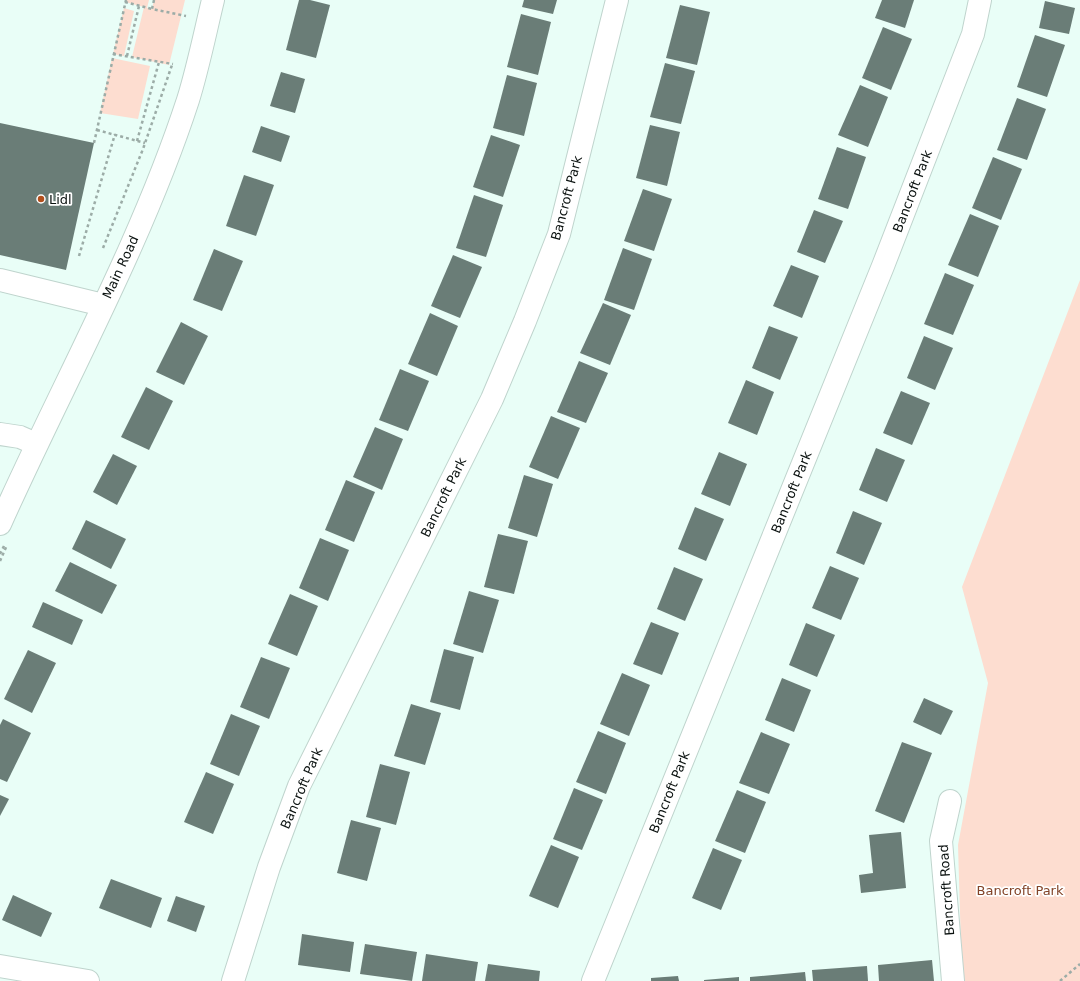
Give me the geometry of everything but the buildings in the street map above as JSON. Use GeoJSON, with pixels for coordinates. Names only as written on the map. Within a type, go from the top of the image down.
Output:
{"type":"FeatureCollection","features":[{"type":"Feature","properties":{"kind":"street","name":"Main Road"},"geometry":{"type":"LineString","coordinates":[[0,524],[36,444],[133,243],[167,158],[188,99],[213,0]]}},
{"type":"Feature","properties":{"kind":"street","name":"Bancroft Park"},"geometry":{"type":"LineString","coordinates":[[233,981],[269,866],[299,786],[492,399],[525,321],[559,234],[617,0]]}},
{"type":"Feature","properties":{"kind":"street","name":"Bancroft Park"},"geometry":{"type":"LineString","coordinates":[[593,981],[885,259],[973,34],[980,0]]}},
{"type":"Feature","properties":{"kind":"street"},"geometry":{"type":"LineString","coordinates":[[0,280],[103,305]]}},
{"type":"Feature","properties":{"kind":"street"},"geometry":{"type":"LineString","coordinates":[[0,434],[13,436],[36,444]]}},
{"type":"Feature","properties":{"kind":"street","name":"Bancroft Road"},"geometry":{"type":"LineString","coordinates":[[950,801],[941,841],[953,981]]}},
{"type":"Feature","properties":{"kind":"street"},"geometry":{"type":"LineString","coordinates":[[0,966],[88,981]]}},
{"type":"Feature","properties":{"kind":"path"},"geometry":{"type":"LineString","coordinates":[[152,9],[154,0]]}},
{"type":"Feature","properties":{"kind":"path"},"geometry":{"type":"LineString","coordinates":[[94,143],[126,1],[139,6],[187,16],[185,23]]}},
{"type":"Feature","properties":{"kind":"path"},"geometry":{"type":"LineString","coordinates":[[127,56],[139,6]]}},
{"type":"Feature","properties":{"kind":"path"},"geometry":{"type":"LineString","coordinates":[[113,54],[173,65]]}},
{"type":"Feature","properties":{"kind":"path"},"geometry":{"type":"LineString","coordinates":[[102,251],[145,143],[175,58]]}},
{"type":"Feature","properties":{"kind":"path"},"geometry":{"type":"LineString","coordinates":[[137,141],[159,62]]}},
{"type":"Feature","properties":{"kind":"path"},"geometry":{"type":"LineString","coordinates":[[97,130],[145,143]]}},
{"type":"Feature","properties":{"kind":"path"},"geometry":{"type":"LineString","coordinates":[[79,256],[115,134]]}},
{"type":"Feature","properties":{"kind":"path"},"geometry":{"type":"LineString","coordinates":[[1060,981],[1080,964]]}},
{"type":"Feature","properties":{"kind":"green space"},"geometry":{"type":"Polygon","coordinates":[[[126,0],[149,0],[147,8],[152,9],[154,0],[185,0],[169,65],[132,57],[144,7],[125,2],[126,0]]]}},
{"type":"Feature","properties":{"kind":"green space"},"geometry":{"type":"Polygon","coordinates":[[[124,8],[134,11],[124,56],[113,54],[124,8]]]}},
{"type":"Feature","properties":{"kind":"green space"},"geometry":{"type":"Polygon","coordinates":[[[112,58],[150,66],[138,119],[100,113],[112,58]]]}},
{"type":"Feature","properties":{"kind":"green space","name":"Bancroft Park"},"geometry":{"type":"Polygon","coordinates":[[[1080,280],[1080,981],[962,981],[958,845],[988,683],[962,587],[1080,280]]]}},
{"type":"Feature","properties":{"kind":"place","name":"Lidl"},"geometry":{"type":"Point","coordinates":[41,199]}}]}
